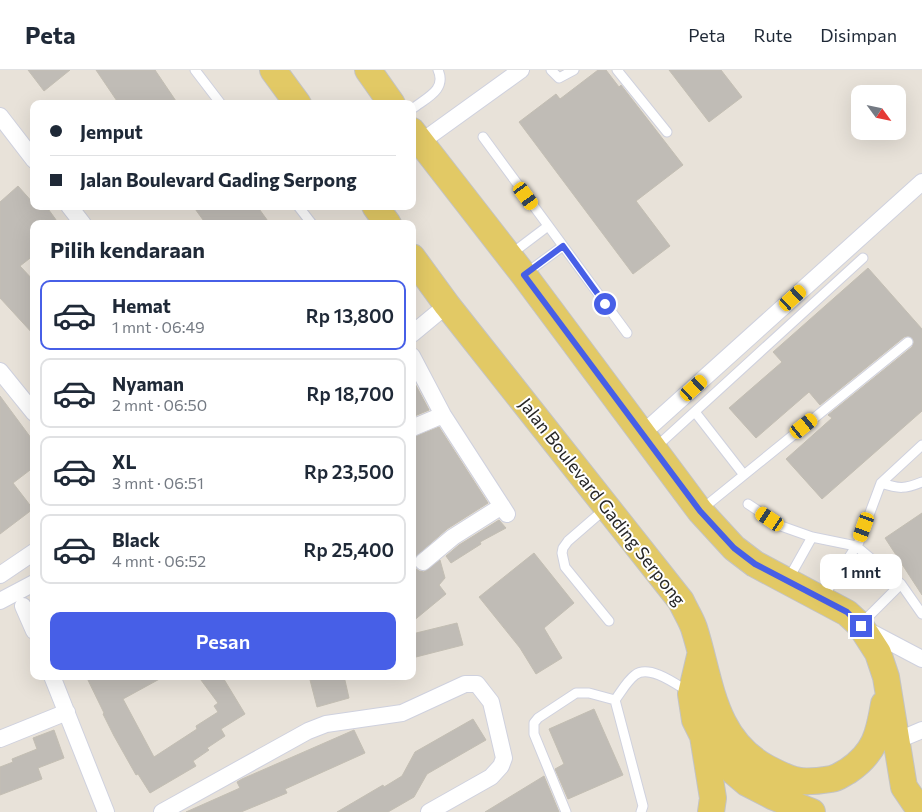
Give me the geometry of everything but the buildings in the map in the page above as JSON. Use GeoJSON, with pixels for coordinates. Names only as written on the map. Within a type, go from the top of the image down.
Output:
{"type":"FeatureCollection","features":[{"type":"Feature","properties":{"kind":"main road"},"geometry":{"type":"LineString","coordinates":[[273,70],[295,100]]}},
{"type":"Feature","properties":{"kind":"main road"},"geometry":{"type":"LineString","coordinates":[[368,70],[389,100]]}},
{"type":"Feature","properties":{"kind":"main road"},"geometry":{"type":"LineString","coordinates":[[417,136],[700,511],[734,548],[755,564],[847,612],[860,626],[878,653],[886,676],[904,787],[921,812]]}},
{"type":"Feature","properties":{"kind":"main road","name":"Jalan Boulevard Gading Serpong"},"geometry":{"type":"LineString","coordinates":[[419,270],[608,506],[681,601],[694,627],[700,655],[691,694],[695,720],[703,736],[734,772],[747,783],[774,797],[810,811]]}},
{"type":"Feature","properties":{"kind":"main road"},"geometry":{"type":"LineString","coordinates":[[700,655],[717,711],[733,740],[748,756],[784,778],[796,782],[809,783],[836,778],[858,764],[870,751],[880,732],[887,684]]}},
{"type":"Feature","properties":{"kind":"main road"},"geometry":{"type":"LineString","coordinates":[[703,736],[713,798],[711,812]]}},
{"type":"Feature","properties":{"kind":"street"},"geometry":{"type":"LineString","coordinates":[[417,136],[520,70]]}},
{"type":"Feature","properties":{"kind":"street"},"geometry":{"type":"LineString","coordinates":[[0,116],[30,155]]}},
{"type":"Feature","properties":{"kind":"street"},"geometry":{"type":"LineString","coordinates":[[648,441],[922,182]]}},
{"type":"Feature","properties":{"kind":"street"},"geometry":{"type":"LineString","coordinates":[[72,210],[80,220]]}},
{"type":"Feature","properties":{"kind":"street"},"geometry":{"type":"LineString","coordinates":[[416,331],[448,305]]}},
{"type":"Feature","properties":{"kind":"street"},"geometry":{"type":"LineString","coordinates":[[416,364],[442,415],[504,510],[453,537],[423,562]]}},
{"type":"Feature","properties":{"kind":"street"},"geometry":{"type":"LineString","coordinates":[[0,371],[30,408]]}},
{"type":"Feature","properties":{"kind":"street"},"geometry":{"type":"LineString","coordinates":[[416,426],[442,415]]}},
{"type":"Feature","properties":{"kind":"street"},"geometry":{"type":"LineString","coordinates":[[0,575],[30,555]]}},
{"type":"Feature","properties":{"kind":"street"},"geometry":{"type":"LineString","coordinates":[[0,601],[30,585]]}},
{"type":"Feature","properties":{"kind":"street"},"geometry":{"type":"LineString","coordinates":[[23,606],[30,622]]}},
{"type":"Feature","properties":{"kind":"street"},"geometry":{"type":"LineString","coordinates":[[860,626],[922,660]]}},
{"type":"Feature","properties":{"kind":"street"},"geometry":{"type":"LineString","coordinates":[[54,680],[106,812]]}},
{"type":"Feature","properties":{"kind":"street"},"geometry":{"type":"LineString","coordinates":[[162,812],[308,731],[326,724],[402,713],[465,684],[477,684],[491,702],[504,758],[501,766],[491,777],[428,812]]}},
{"type":"Feature","properties":{"kind":"street"},"geometry":{"type":"LineString","coordinates":[[0,739],[67,712]]}},
{"type":"Feature","properties":{"kind":"street"},"geometry":{"type":"LineString","coordinates":[[896,741],[922,730]]}},
{"type":"Feature","properties":{"kind":"lane"},"geometry":{"type":"LineString","coordinates":[[195,70],[218,100]]}},
{"type":"Feature","properties":{"kind":"lane"},"geometry":{"type":"LineString","coordinates":[[416,106],[437,90],[441,83],[441,76],[438,70]]}},
{"type":"Feature","properties":{"kind":"lane"},"geometry":{"type":"LineString","coordinates":[[550,70],[560,78],[574,70]]}},
{"type":"Feature","properties":{"kind":"lane"},"geometry":{"type":"LineString","coordinates":[[617,70],[667,132]]}},
{"type":"Feature","properties":{"kind":"lane"},"geometry":{"type":"LineString","coordinates":[[483,137],[627,333]]}},
{"type":"Feature","properties":{"kind":"lane"},"geometry":{"type":"LineString","coordinates":[[301,210],[309,220]]}},
{"type":"Feature","properties":{"kind":"lane"},"geometry":{"type":"LineString","coordinates":[[516,265],[548,226]]}},
{"type":"Feature","properties":{"kind":"lane"},"geometry":{"type":"LineString","coordinates":[[516,265],[563,246]]}},
{"type":"Feature","properties":{"kind":"lane"},"geometry":{"type":"LineString","coordinates":[[648,441],[696,412],[863,258]]}},
{"type":"Feature","properties":{"kind":"lane"},"geometry":{"type":"LineString","coordinates":[[700,511],[908,342]]}},
{"type":"Feature","properties":{"kind":"lane"},"geometry":{"type":"LineString","coordinates":[[696,412],[744,475]]}},
{"type":"Feature","properties":{"kind":"lane"},"geometry":{"type":"LineString","coordinates":[[821,599],[856,546],[881,483],[922,445]]}},
{"type":"Feature","properties":{"kind":"lane"},"geometry":{"type":"LineString","coordinates":[[881,483],[895,488],[905,488],[922,482]]}},
{"type":"Feature","properties":{"kind":"lane"},"geometry":{"type":"LineString","coordinates":[[748,504],[781,526],[812,538],[856,546],[902,584],[922,614]]}},
{"type":"Feature","properties":{"kind":"lane"},"geometry":{"type":"LineString","coordinates":[[608,506],[568,541],[562,553],[565,567],[609,621]]}},
{"type":"Feature","properties":{"kind":"lane"},"geometry":{"type":"LineString","coordinates":[[787,581],[812,538]]}},
{"type":"Feature","properties":{"kind":"lane"},"geometry":{"type":"LineString","coordinates":[[860,626],[902,584]]}},
{"type":"Feature","properties":{"kind":"lane"},"geometry":{"type":"LineString","coordinates":[[614,700],[635,676],[642,672],[650,672],[691,694]]}},
{"type":"Feature","properties":{"kind":"lane"},"geometry":{"type":"LineString","coordinates":[[566,812],[534,734],[534,723],[538,718],[576,693],[589,693],[614,700]]}},
{"type":"Feature","properties":{"kind":"lane"},"geometry":{"type":"LineString","coordinates":[[614,700],[643,806],[641,812]]}},
{"type":"Feature","properties":{"kind":"route"},"geometry":{"type":"LineString","coordinates":[[605,304],[563,246],[524,275],[700,511],[734,548],[755,564],[847,612],[861,626]]}}]}
